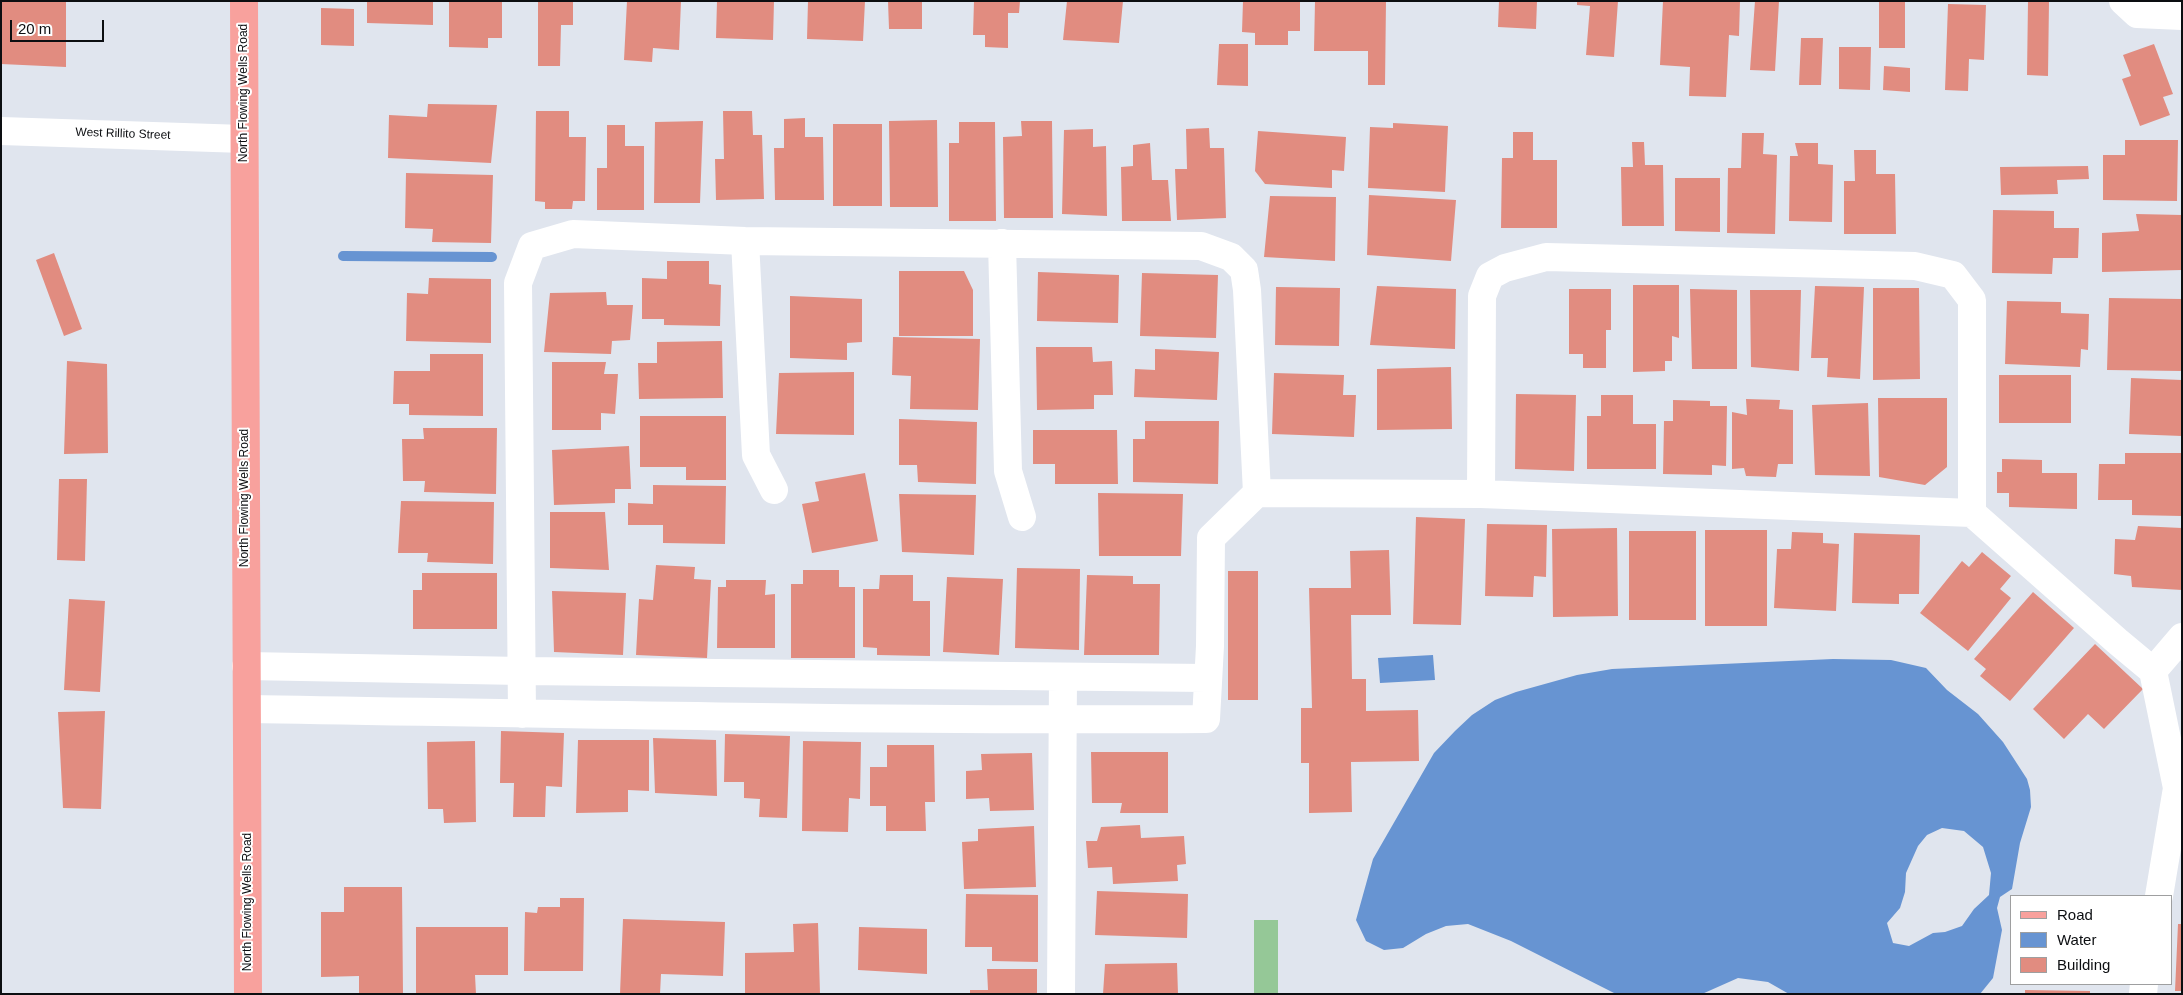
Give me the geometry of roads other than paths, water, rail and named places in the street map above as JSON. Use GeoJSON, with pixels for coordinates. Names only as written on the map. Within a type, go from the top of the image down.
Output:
{"type":"FeatureCollection","features":[{"type":"Feature","properties":{"kind":"main road","name":"North Flowing Wells Road"},"geometry":{"type":"LineString","coordinates":[[244,1],[248,994]]}},
{"type":"Feature","properties":{"kind":"street"},"geometry":{"type":"LineString","coordinates":[[2123,1],[2137,14],[2182,16]]}},
{"type":"Feature","properties":{"kind":"street","name":"West Rillito Street"},"geometry":{"type":"LineString","coordinates":[[1,130],[244,138]]}},
{"type":"Feature","properties":{"kind":"street"},"geometry":{"type":"LineString","coordinates":[[522,714],[518,283],[532,246],[572,234],[745,241],[1201,246],[1231,257],[1244,270],[1247,290],[1257,493]]}},
{"type":"Feature","properties":{"kind":"street"},"geometry":{"type":"LineString","coordinates":[[745,241],[756,455],[774,490]]}},
{"type":"Feature","properties":{"kind":"street"},"geometry":{"type":"LineString","coordinates":[[1002,243],[1008,470],[1022,517]]}},
{"type":"Feature","properties":{"kind":"street"},"geometry":{"type":"LineString","coordinates":[[1481,494],[1482,296],[1490,276],[1505,268],[1546,257],[1915,266],[1953,275],[1972,300],[1972,513]]}},
{"type":"Feature","properties":{"kind":"street"},"geometry":{"type":"LineString","coordinates":[[248,709],[1063,720],[1206,719],[1210,646],[1211,538],[1257,493],[1481,494],[1972,513],[2116,641],[2153,671],[2179,788],[2159,895]]}},
{"type":"Feature","properties":{"kind":"street"},"geometry":{"type":"LineString","coordinates":[[2153,671],[2182,637]]}},
{"type":"Feature","properties":{"kind":"street"},"geometry":{"type":"LineString","coordinates":[[246,666],[522,671],[1207,678]]}},
{"type":"Feature","properties":{"kind":"street"},"geometry":{"type":"LineString","coordinates":[[1061,994],[1063,677]]}},
{"type":"Feature","properties":{"kind":"water"},"geometry":{"type":"Polygon","coordinates":[[[1433,655],[1435,680],[1380,683],[1378,658],[1433,655]]]}},
{"type":"Feature","properties":{"kind":"water"},"geometry":{"type":"Polygon","coordinates":[[[1833,659],[1891,660],[1926,668],[1947,690],[1978,714],[2003,742],[2027,779],[2030,790],[2031,807],[2020,843],[2012,889],[2000,897],[1997,908],[2002,930],[1993,978],[1980,994],[1789,994],[1768,982],[1738,978],[1702,994],[1616,994],[1511,941],[1468,924],[1446,926],[1426,934],[1403,948],[1384,950],[1366,941],[1356,920],[1373,859],[1434,753],[1472,715],[1495,700],[1516,692],[1577,675],[1612,669],[1833,659]],[[1942,828],[1927,835],[1918,846],[1906,873],[1905,892],[1900,908],[1887,923],[1893,943],[1909,946],[1933,933],[1945,932],[1962,926],[1974,909],[1989,895],[1991,873],[1983,847],[1964,831],[1942,828]]]}},
{"type":"Feature","properties":{"kind":"waterway"},"geometry":{"type":"LineString","coordinates":[[343,256],[492,257]]}}]}
